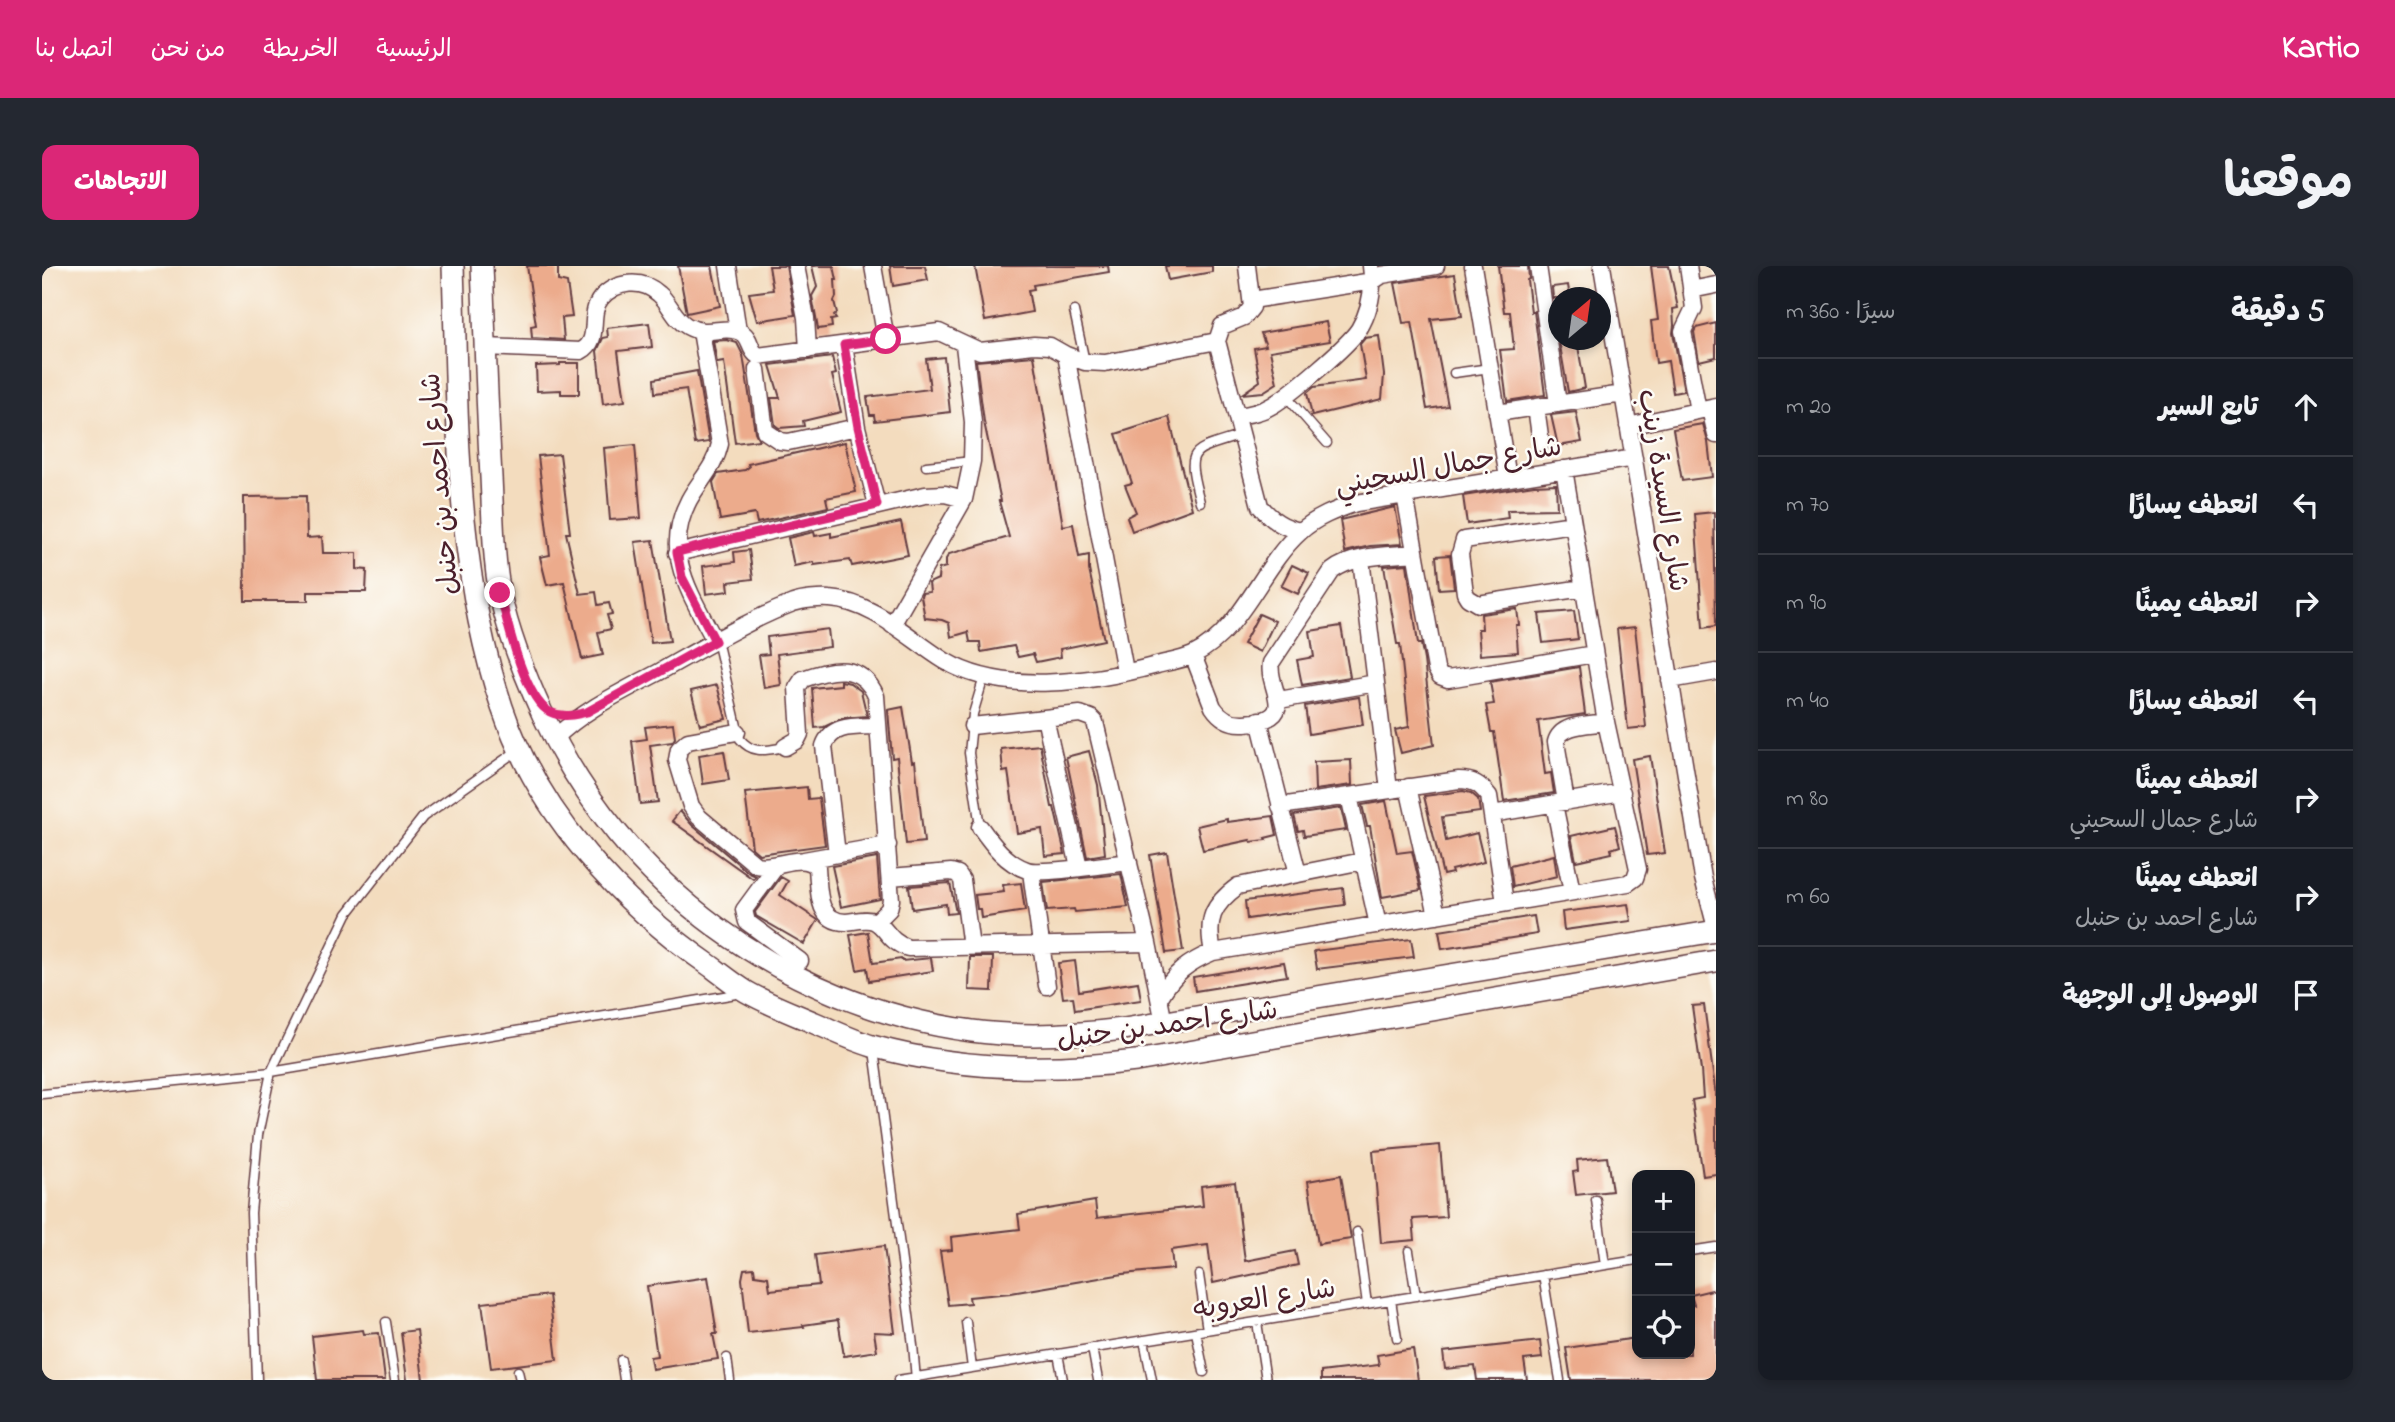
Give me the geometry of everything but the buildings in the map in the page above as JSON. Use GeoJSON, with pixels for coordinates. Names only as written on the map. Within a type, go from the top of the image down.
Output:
{"type":"FeatureCollection","features":[{"type":"Feature","properties":{"kind":"street","name":"شارع احمد بن حنبل"},"geometry":{"type":"LineString","coordinates":[[453,266],[460,475],[469,573],[502,707],[540,787],[577,842],[624,895],[677,943],[747,992],[874,1046],[996,1068],[1092,1067],[1716,961]]}},
{"type":"Feature","properties":{"kind":"street","name":"شارع احمد بن حنبل"},"geometry":{"type":"LineString","coordinates":[[482,266],[491,487],[500,593],[514,646],[554,739],[607,823],[673,894],[751,953],[794,976],[862,1005],[937,1025],[1012,1035],[1087,1034],[1716,929]]}},
{"type":"Feature","properties":{"kind":"street"},"geometry":{"type":"LineString","coordinates":[[728,266],[738,331]]}},
{"type":"Feature","properties":{"kind":"street"},"geometry":{"type":"LineString","coordinates":[[796,266],[806,317],[808,350]]}},
{"type":"Feature","properties":{"kind":"street"},"geometry":{"type":"LineString","coordinates":[[873,266],[886,339]]}},
{"type":"Feature","properties":{"kind":"street"},"geometry":{"type":"LineString","coordinates":[[1247,266],[1252,307],[1244,317],[1222,326],[1217,341],[1260,506],[1273,520],[1286,528],[1300,531]]}},
{"type":"Feature","properties":{"kind":"street"},"geometry":{"type":"LineString","coordinates":[[1252,300],[1372,274],[1382,275],[1436,266]]}},
{"type":"Feature","properties":{"kind":"street"},"geometry":{"type":"LineString","coordinates":[[1473,266],[1508,478]]}},
{"type":"Feature","properties":{"kind":"street"},"geometry":{"type":"LineString","coordinates":[[1538,266],[1558,404]]}},
{"type":"Feature","properties":{"kind":"street","name":"شارع السيدة زينب"},"geometry":{"type":"LineString","coordinates":[[1602,266],[1703,878],[1716,929]]}},
{"type":"Feature","properties":{"kind":"street"},"geometry":{"type":"LineString","coordinates":[[1688,266],[1693,313],[1683,331],[1716,435]]}},
{"type":"Feature","properties":{"kind":"street"},"geometry":{"type":"LineString","coordinates":[[1237,416],[1255,414],[1272,406],[1351,340],[1369,306],[1372,274]]}},
{"type":"Feature","properties":{"kind":"street"},"geometry":{"type":"LineString","coordinates":[[485,347],[582,351],[589,346],[593,337],[593,315],[598,302],[607,292],[619,285],[633,283],[658,292],[683,324],[701,331],[738,331],[750,340],[752,351],[758,356],[939,332],[972,349],[988,351],[1034,345],[1051,346],[1085,362],[1105,363],[1217,341]]}},
{"type":"Feature","properties":{"kind":"street"},"geometry":{"type":"LineString","coordinates":[[1692,290],[1716,285]]}},
{"type":"Feature","properties":{"kind":"street"},"geometry":{"type":"LineString","coordinates":[[701,331],[720,444],[717,459],[693,494],[682,516],[677,552],[682,577],[716,641]]}},
{"type":"Feature","properties":{"kind":"street"},"geometry":{"type":"LineString","coordinates":[[844,345],[858,427],[877,505]]}},
{"type":"Feature","properties":{"kind":"street"},"geometry":{"type":"LineString","coordinates":[[892,625],[964,499],[972,461],[973,422],[964,345]]}},
{"type":"Feature","properties":{"kind":"street"},"geometry":{"type":"LineString","coordinates":[[1066,355],[1125,671]]}},
{"type":"Feature","properties":{"kind":"street"},"geometry":{"type":"LineString","coordinates":[[757,369],[765,431],[772,437],[788,442],[858,427]]}},
{"type":"Feature","properties":{"kind":"street"},"geometry":{"type":"LineString","coordinates":[[1497,413],[1623,394]]}},
{"type":"Feature","properties":{"kind":"street"},"geometry":{"type":"LineString","coordinates":[[1536,407],[1541,443]]}},
{"type":"Feature","properties":{"kind":"street"},"geometry":{"type":"LineString","coordinates":[[1628,426],[1708,409]]}},
{"type":"Feature","properties":{"kind":"street","name":"شارع جمال السحيني"},"geometry":{"type":"LineString","coordinates":[[554,739],[587,712],[716,641],[796,602],[830,599],[863,607],[946,661],[984,677],[1008,681],[1069,681],[1193,655],[1223,633],[1281,553],[1300,531],[1326,513],[1356,503],[1633,458]]}},
{"type":"Feature","properties":{"kind":"street"},"geometry":{"type":"LineString","coordinates":[[1160,997],[1181,968],[1196,958],[1213,952],[1628,883],[1635,878],[1638,869],[1606,722],[1564,469]]}},
{"type":"Feature","properties":{"kind":"street"},"geometry":{"type":"LineString","coordinates":[[460,475],[491,487]]}},
{"type":"Feature","properties":{"kind":"street"},"geometry":{"type":"LineString","coordinates":[[677,552],[925,495],[945,494],[964,499]]}},
{"type":"Feature","properties":{"kind":"street"},"geometry":{"type":"LineString","coordinates":[[1405,495],[1436,669],[1444,678],[1594,654]]}},
{"type":"Feature","properties":{"kind":"street"},"geometry":{"type":"LineString","coordinates":[[1573,524],[1464,540],[1460,554],[1465,593],[1478,604],[1583,588]]}},
{"type":"Feature","properties":{"kind":"street"},"geometry":{"type":"LineString","coordinates":[[1193,655],[1217,714],[1232,722],[1259,720],[1273,714],[1279,700],[1270,675],[1274,658],[1332,572],[1341,565],[1361,559],[1415,553]]}},
{"type":"Feature","properties":{"kind":"street"},"geometry":{"type":"LineString","coordinates":[[1361,559],[1389,790]]}},
{"type":"Feature","properties":{"kind":"street"},"geometry":{"type":"LineString","coordinates":[[785,747],[797,740],[802,727],[797,688],[800,681],[806,677],[843,669],[864,677],[876,696],[890,877],[889,909],[876,922]]}},
{"type":"Feature","properties":{"kind":"street"},"geometry":{"type":"LineString","coordinates":[[1670,680],[1716,672]]}},
{"type":"Feature","properties":{"kind":"street"},"geometry":{"type":"LineString","coordinates":[[1279,700],[1376,683]]}},
{"type":"Feature","properties":{"kind":"street"},"geometry":{"type":"LineString","coordinates":[[535,697],[545,709],[559,715],[571,716],[587,712]]}},
{"type":"Feature","properties":{"kind":"street"},"geometry":{"type":"LineString","coordinates":[[972,726],[1080,714],[1095,722],[1148,943],[1164,1023]]}},
{"type":"Feature","properties":{"kind":"street"},"geometry":{"type":"LineString","coordinates":[[1045,718],[1079,867]]}},
{"type":"Feature","properties":{"kind":"street"},"geometry":{"type":"LineString","coordinates":[[1259,720],[1297,874]]}},
{"type":"Feature","properties":{"kind":"street"},"geometry":{"type":"LineString","coordinates":[[1572,892],[1560,803],[1557,737],[1564,729],[1606,722]]}},
{"type":"Feature","properties":{"kind":"street"},"geometry":{"type":"LineString","coordinates":[[837,854],[824,746],[830,734],[836,730],[877,726]]}},
{"type":"Feature","properties":{"kind":"street"},"geometry":{"type":"LineString","coordinates":[[737,732],[683,744],[677,754],[677,760],[687,794],[699,817],[752,862],[761,866],[777,865],[888,845]]}},
{"type":"Feature","properties":{"kind":"street"},"geometry":{"type":"LineString","coordinates":[[1280,806],[1471,780],[1482,786],[1489,796],[1505,903]]}},
{"type":"Feature","properties":{"kind":"street"},"geometry":{"type":"LineString","coordinates":[[1408,787],[1437,915]]}},
{"type":"Feature","properties":{"kind":"street"},"geometry":{"type":"LineString","coordinates":[[1492,814],[1622,792]]}},
{"type":"Feature","properties":{"kind":"street"},"geometry":{"type":"LineString","coordinates":[[1349,796],[1378,925]]}},
{"type":"Feature","properties":{"kind":"street"},"geometry":{"type":"LineString","coordinates":[[980,827],[993,846],[1011,862],[1031,872],[1129,862]]}},
{"type":"Feature","properties":{"kind":"street"},"geometry":{"type":"LineString","coordinates":[[804,860],[811,861],[817,867],[821,908],[825,914],[837,921],[876,922],[890,939],[908,948],[1148,943]]}},
{"type":"Feature","properties":{"kind":"street"},"geometry":{"type":"LineString","coordinates":[[1213,952],[1209,932],[1212,913],[1223,897],[1238,886],[1363,861]]}},
{"type":"Feature","properties":{"kind":"street"},"geometry":{"type":"LineString","coordinates":[[777,865],[744,911],[744,915],[747,922],[800,961]]}},
{"type":"Feature","properties":{"kind":"street"},"geometry":{"type":"LineString","coordinates":[[890,877],[951,872],[958,874],[962,880],[971,947]]}},
{"type":"Feature","properties":{"kind":"street"},"geometry":{"type":"LineString","coordinates":[[1031,872],[1047,986]]}},
{"type":"Feature","properties":{"kind":"street"},"geometry":{"type":"LineString","coordinates":[[850,1038],[862,1005]]}},
{"type":"Feature","properties":{"kind":"lane"},"geometry":{"type":"LineString","coordinates":[[1074,311],[1085,362]]}},
{"type":"Feature","properties":{"kind":"lane"},"geometry":{"type":"LineString","coordinates":[[1454,373],[1490,368]]}},
{"type":"Feature","properties":{"kind":"lane"},"geometry":{"type":"LineString","coordinates":[[1285,395],[1327,443]]}},
{"type":"Feature","properties":{"kind":"lane"},"geometry":{"type":"LineString","coordinates":[[1200,502],[1192,470],[1192,458],[1199,449],[1242,435]]}},
{"type":"Feature","properties":{"kind":"lane"},"geometry":{"type":"LineString","coordinates":[[926,466],[972,461]]}},
{"type":"Feature","properties":{"kind":"lane"},"geometry":{"type":"LineString","coordinates":[[716,641],[740,739],[752,750],[785,747]]}},
{"type":"Feature","properties":{"kind":"lane"},"geometry":{"type":"LineString","coordinates":[[980,827],[969,753],[972,726],[984,677]]}},
{"type":"Feature","properties":{"kind":"lane"},"geometry":{"type":"LineString","coordinates":[[257,1380],[251,1213],[258,1135],[271,1072],[347,914],[423,817],[520,749]]}},
{"type":"Feature","properties":{"kind":"lane"},"geometry":{"type":"LineString","coordinates":[[42,1094],[271,1072],[747,992]]}},
{"type":"Feature","properties":{"kind":"lane"},"geometry":{"type":"LineString","coordinates":[[874,1046],[916,1379]]}},
{"type":"Feature","properties":{"kind":"lane"},"geometry":{"type":"LineString","coordinates":[[1596,1200],[1605,1265]]}},
{"type":"Feature","properties":{"kind":"lane"},"geometry":{"type":"LineString","coordinates":[[1357,1232],[1367,1304]]}},
{"type":"Feature","properties":{"kind":"lane"},"geometry":{"type":"LineString","coordinates":[[1695,1250],[1716,1247]]}},
{"type":"Feature","properties":{"kind":"lane"},"geometry":{"type":"LineString","coordinates":[[1409,1251],[1416,1296]]}},
{"type":"Feature","properties":{"kind":"lane","name":"شارع العروبه"},"geometry":{"type":"LineString","coordinates":[[898,1380],[1632,1261]]}},
{"type":"Feature","properties":{"kind":"lane"},"geometry":{"type":"LineString","coordinates":[[1199,1275],[1207,1330]]}},
{"type":"Feature","properties":{"kind":"lane"},"geometry":{"type":"LineString","coordinates":[[1543,1275],[1559,1380]]}},
{"type":"Feature","properties":{"kind":"lane"},"geometry":{"type":"LineString","coordinates":[[1391,1300],[1397,1338]]}},
{"type":"Feature","properties":{"kind":"lane"},"geometry":{"type":"LineString","coordinates":[[966,1321],[972,1368]]}},
{"type":"Feature","properties":{"kind":"lane"},"geometry":{"type":"LineString","coordinates":[[386,1322],[395,1380]]}},
{"type":"Feature","properties":{"kind":"lane"},"geometry":{"type":"LineString","coordinates":[[1257,1322],[1266,1380]]}},
{"type":"Feature","properties":{"kind":"lane"},"geometry":{"type":"LineString","coordinates":[[1196,1332],[1204,1371]]}},
{"type":"Feature","properties":{"kind":"lane"},"geometry":{"type":"LineString","coordinates":[[1144,1340],[1152,1380]]}},
{"type":"Feature","properties":{"kind":"lane"},"geometry":{"type":"LineString","coordinates":[[1093,1348],[1098,1380]]}},
{"type":"Feature","properties":{"kind":"lane"},"geometry":{"type":"LineString","coordinates":[[1058,1354],[1063,1380]]}},
{"type":"Feature","properties":{"kind":"lane"},"geometry":{"type":"LineString","coordinates":[[727,1358],[730,1380]]}},
{"type":"Feature","properties":{"kind":"lane"},"geometry":{"type":"LineString","coordinates":[[621,1360],[624,1380]]}},
{"type":"Feature","properties":{"kind":"route"},"geometry":{"type":"LineString","coordinates":[[500,593],[514,646],[535,697],[545,709],[559,715],[571,716],[587,712],[715,641],[682,577],[677,552],[877,505],[858,427],[844,345],[886,339]]}}]}
